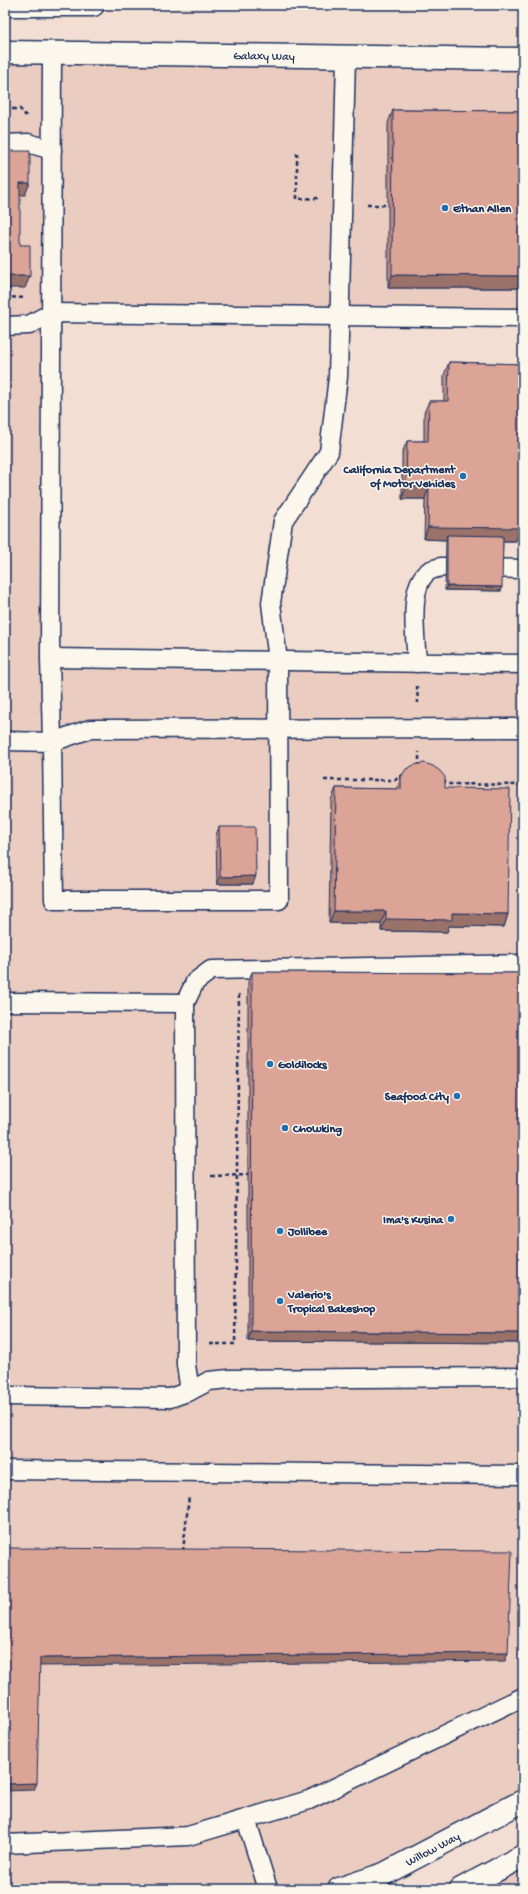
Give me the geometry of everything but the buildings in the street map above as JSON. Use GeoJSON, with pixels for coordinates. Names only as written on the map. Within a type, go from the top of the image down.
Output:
{"type":"FeatureCollection","features":[{"type":"Feature","properties":{"kind":"street"},"geometry":{"type":"LineString","coordinates":[[5,5],[93,5]]}},
{"type":"Feature","properties":{"kind":"street","name":"Galaxy Way"},"geometry":{"type":"LineString","coordinates":[[5,52],[523,59]]}},
{"type":"Feature","properties":{"kind":"street","name":"Willow Way"},"geometry":{"type":"LineString","coordinates":[[339,1889],[384,1874],[523,1801]]}},
{"type":"Feature","properties":{"kind":"street"},"geometry":{"type":"LineString","coordinates":[[461,1889],[523,1856]]}},
{"type":"Feature","properties":{"kind":"lane"},"geometry":{"type":"LineString","coordinates":[[52,53],[50,658],[54,900],[279,900],[278,661],[271,603],[283,522],[329,452],[338,377],[338,318],[346,57]]}},
{"type":"Feature","properties":{"kind":"lane"},"geometry":{"type":"LineString","coordinates":[[5,144],[28,143],[52,150]]}},
{"type":"Feature","properties":{"kind":"lane"},"geometry":{"type":"LineString","coordinates":[[5,326],[29,324],[51,313],[338,318],[523,318]]}},
{"type":"Feature","properties":{"kind":"lane"},"geometry":{"type":"LineString","coordinates":[[416,663],[415,594],[419,583],[429,571],[441,567],[523,569]]}},
{"type":"Feature","properties":{"kind":"lane"},"geometry":{"type":"LineString","coordinates":[[50,658],[523,664]]}},
{"type":"Feature","properties":{"kind":"lane"},"geometry":{"type":"LineString","coordinates":[[5,742],[52,742],[90,729],[523,728]]}},
{"type":"Feature","properties":{"kind":"lane"},"geometry":{"type":"LineString","coordinates":[[190,1392],[186,1365],[185,1002],[195,982],[211,970],[523,964]]}},
{"type":"Feature","properties":{"kind":"lane"},"geometry":{"type":"LineString","coordinates":[[5,1002],[185,1002]]}},
{"type":"Feature","properties":{"kind":"lane"},"geometry":{"type":"LineString","coordinates":[[5,1396],[170,1398],[190,1392],[208,1381],[229,1379],[523,1377]]}},
{"type":"Feature","properties":{"kind":"lane"},"geometry":{"type":"LineString","coordinates":[[5,1470],[523,1475]]}},
{"type":"Feature","properties":{"kind":"lane"},"geometry":{"type":"LineString","coordinates":[[5,1844],[188,1836],[309,1800],[523,1697]]}},
{"type":"Feature","properties":{"kind":"lane"},"geometry":{"type":"LineString","coordinates":[[246,1819],[268,1889]]}},
{"type":"Feature","properties":{"kind":"path"},"geometry":{"type":"LineString","coordinates":[[9,288],[9,297]]}},
{"type":"Feature","properties":{"kind":"path"},"geometry":{"type":"LineString","coordinates":[[324,780],[395,780],[412,772]]}},
{"type":"Feature","properties":{"kind":"path"},"geometry":{"type":"LineString","coordinates":[[436,776],[448,784],[523,785]]}},
{"type":"Feature","properties":{"kind":"path"},"geometry":{"type":"LineString","coordinates":[[186,1176],[248,1175]]}},
{"type":"Feature","properties":{"kind":"path"},"geometry":{"type":"LineString","coordinates":[[183,1557],[191,1472]]}},
{"type":"Feature","properties":{"kind":"shaded area"},"geometry":{"type":"Polygon","coordinates":[[[5,52],[523,59],[523,318],[51,313],[50,658],[523,664],[523,1801],[339,1889],[5,1889],[5,52]]]}},
{"type":"Feature","properties":{"kind":"shaded area"},"geometry":{"type":"Polygon","coordinates":[[[523,1856],[523,1889],[461,1889],[523,1856]]]}},
{"type":"Feature","properties":{"kind":"place","name":"Ethan Allen"},"geometry":{"type":"Point","coordinates":[445,208]}},
{"type":"Feature","properties":{"kind":"place","name":"California Department of Motor Vehicles"},"geometry":{"type":"Point","coordinates":[463,476]}},
{"type":"Feature","properties":{"kind":"place","name":"Goldilocks"},"geometry":{"type":"Point","coordinates":[270,1064]}},
{"type":"Feature","properties":{"kind":"place","name":"Seafood City"},"geometry":{"type":"Point","coordinates":[457,1096]}},
{"type":"Feature","properties":{"kind":"place","name":"Chowking"},"geometry":{"type":"Point","coordinates":[285,1128]}},
{"type":"Feature","properties":{"kind":"place","name":"Ima's Kusina"},"geometry":{"type":"Point","coordinates":[451,1219]}},
{"type":"Feature","properties":{"kind":"place","name":"Jollibee"},"geometry":{"type":"Point","coordinates":[280,1231]}},
{"type":"Feature","properties":{"kind":"place","name":"Valerio's Tropical Bakeshop"},"geometry":{"type":"Point","coordinates":[280,1301]}}]}
